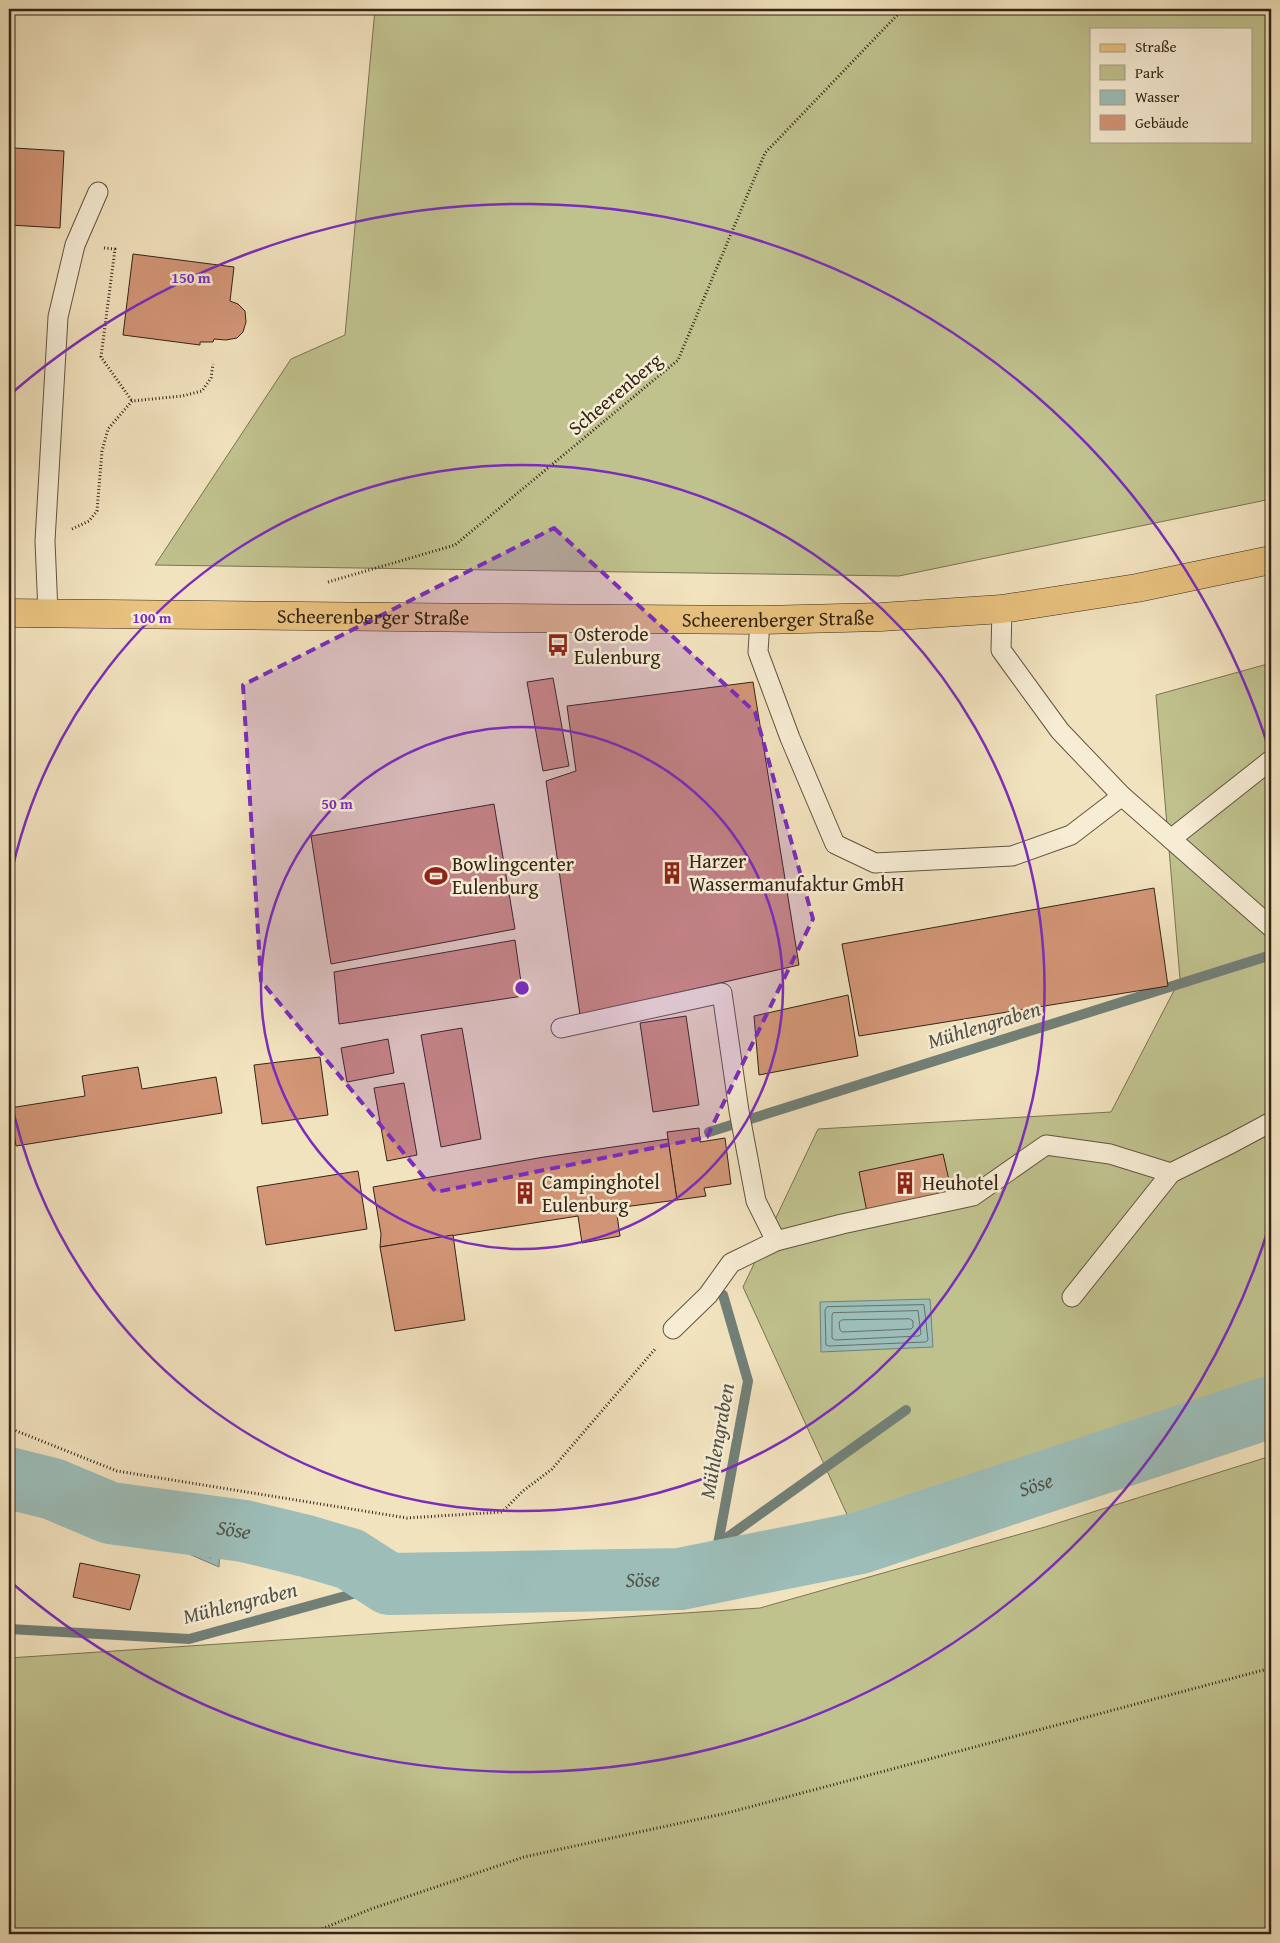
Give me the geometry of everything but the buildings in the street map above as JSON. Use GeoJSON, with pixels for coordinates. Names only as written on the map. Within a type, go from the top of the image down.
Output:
{"type":"FeatureCollection","features":[{"type":"Feature","properties":{"kind":"main road","name":"Scheerenberger Straße"},"geometry":{"type":"LineString","coordinates":[[9,613],[760,620],[881,617],[1002,609],[1137,588],[1271,560]]}},
{"type":"Feature","properties":{"kind":"lane"},"geometry":{"type":"LineString","coordinates":[[48,613],[45,541],[58,317],[75,245],[98,192]]}},
{"type":"Feature","properties":{"kind":"lane"},"geometry":{"type":"LineString","coordinates":[[1002,609],[1001,650],[1060,731],[1122,796],[1271,927]]}},
{"type":"Feature","properties":{"kind":"lane"},"geometry":{"type":"LineString","coordinates":[[760,620],[758,652],[790,738],[835,844],[875,863],[1012,856],[1071,835],[1122,796]]}},
{"type":"Feature","properties":{"kind":"lane"},"geometry":{"type":"LineString","coordinates":[[1171,839],[1271,760]]}},
{"type":"Feature","properties":{"kind":"lane"},"geometry":{"type":"LineString","coordinates":[[561,1028],[722,993],[739,1111],[756,1201],[776,1241]]}},
{"type":"Feature","properties":{"kind":"lane"},"geometry":{"type":"LineString","coordinates":[[1072,1297],[1171,1173],[1271,1122]]}},
{"type":"Feature","properties":{"kind":"lane"},"geometry":{"type":"LineString","coordinates":[[672,1329],[708,1295],[731,1263],[776,1241],[842,1224],[973,1196],[1046,1145],[1110,1154],[1171,1173]]}},
{"type":"Feature","properties":{"kind":"path","name":"Scheerenberg"},"geometry":{"type":"LineString","coordinates":[[302,616],[302,590],[455,545],[678,360],[764,154],[903,9]]}},
{"type":"Feature","properties":{"kind":"path"},"geometry":{"type":"LineString","coordinates":[[75,245],[115,249],[101,357],[132,401]]}},
{"type":"Feature","properties":{"kind":"path"},"geometry":{"type":"LineString","coordinates":[[45,541],[89,521],[97,511],[102,451],[108,429],[132,401],[182,396],[202,391],[211,378],[213,364]]}},
{"type":"Feature","properties":{"kind":"path"},"geometry":{"type":"LineString","coordinates":[[9,1428],[117,1472],[407,1518],[502,1512],[523,1491],[552,1469],[672,1329]]}},
{"type":"Feature","properties":{"kind":"path"},"geometry":{"type":"LineString","coordinates":[[309,1934],[371,1909],[524,1857],[727,1813],[1271,1668]]}},
{"type":"Feature","properties":{"kind":"highlighted area"},"geometry":{"type":"Polygon","coordinates":[[[554,528],[755,712],[813,919],[707,1137],[436,1192],[261,981],[243,685],[554,528]]]}},
{"type":"Feature","properties":{"kind":"green space"},"geometry":{"type":"Polygon","coordinates":[[[375,9],[1271,9],[1271,499],[899,576],[155,565],[291,359],[345,335],[375,9]]]}},
{"type":"Feature","properties":{"kind":"green space"},"geometry":{"type":"Polygon","coordinates":[[[1271,663],[1271,1401],[860,1543],[743,1287],[818,1129],[1111,1112],[1180,979],[1156,695],[1271,663]]]}},
{"type":"Feature","properties":{"kind":"green space"},"geometry":{"type":"Polygon","coordinates":[[[1271,1456],[1271,1934],[9,1934],[9,1658],[760,1608],[1045,1527],[1271,1456]]]}},
{"type":"Feature","properties":{"kind":"water"},"geometry":{"type":"Polygon","coordinates":[[[930,1299],[933,1347],[821,1352],[820,1302],[930,1299]]]}},
{"type":"Feature","properties":{"kind":"water"},"geometry":{"type":"Polygon","coordinates":[[[9,1458],[39,1474],[85,1480],[146,1499],[222,1505],[219,1567],[138,1532],[107,1538],[63,1523],[18,1493],[9,1491],[9,1458]]]}},
{"type":"Feature","properties":{"kind":"waterway","name":"Mühlengraben"},"geometry":{"type":"LineString","coordinates":[[709,1132],[1271,955]]}},
{"type":"Feature","properties":{"kind":"waterway","name":"Mühlengraben"},"geometry":{"type":"LineString","coordinates":[[718,1544],[748,1381],[723,1295]]}},
{"type":"Feature","properties":{"kind":"waterway","name":"Söse"},"geometry":{"type":"LineString","coordinates":[[9,1478],[53,1489],[110,1513],[244,1531],[306,1546],[350,1559],[389,1584],[680,1579],[860,1543],[1271,1407]]}},
{"type":"Feature","properties":{"kind":"waterway"},"geometry":{"type":"LineString","coordinates":[[680,1579],[718,1544],[906,1410]]}},
{"type":"Feature","properties":{"kind":"waterway","name":"Mühlengraben"},"geometry":{"type":"LineString","coordinates":[[9,1629],[189,1639],[389,1584]]}},
{"type":"Feature","properties":{"kind":"place","name":"Osterode Eulenburg"},"geometry":{"type":"Point","coordinates":[558,645]}},
{"type":"Feature","properties":{"kind":"place","name":"Harzer Wassermanufaktur GmbH"},"geometry":{"type":"Point","coordinates":[672,873]}},
{"type":"Feature","properties":{"kind":"place","name":"Bowlingcenter Eulenburg"},"geometry":{"type":"Point","coordinates":[436,876]}},
{"type":"Feature","properties":{"kind":"place","name":"Heuhotel"},"geometry":{"type":"Point","coordinates":[905,1183]}},
{"type":"Feature","properties":{"kind":"place","name":"Campinghotel Eulenburg"},"geometry":{"type":"Point","coordinates":[525,1193]}}]}
